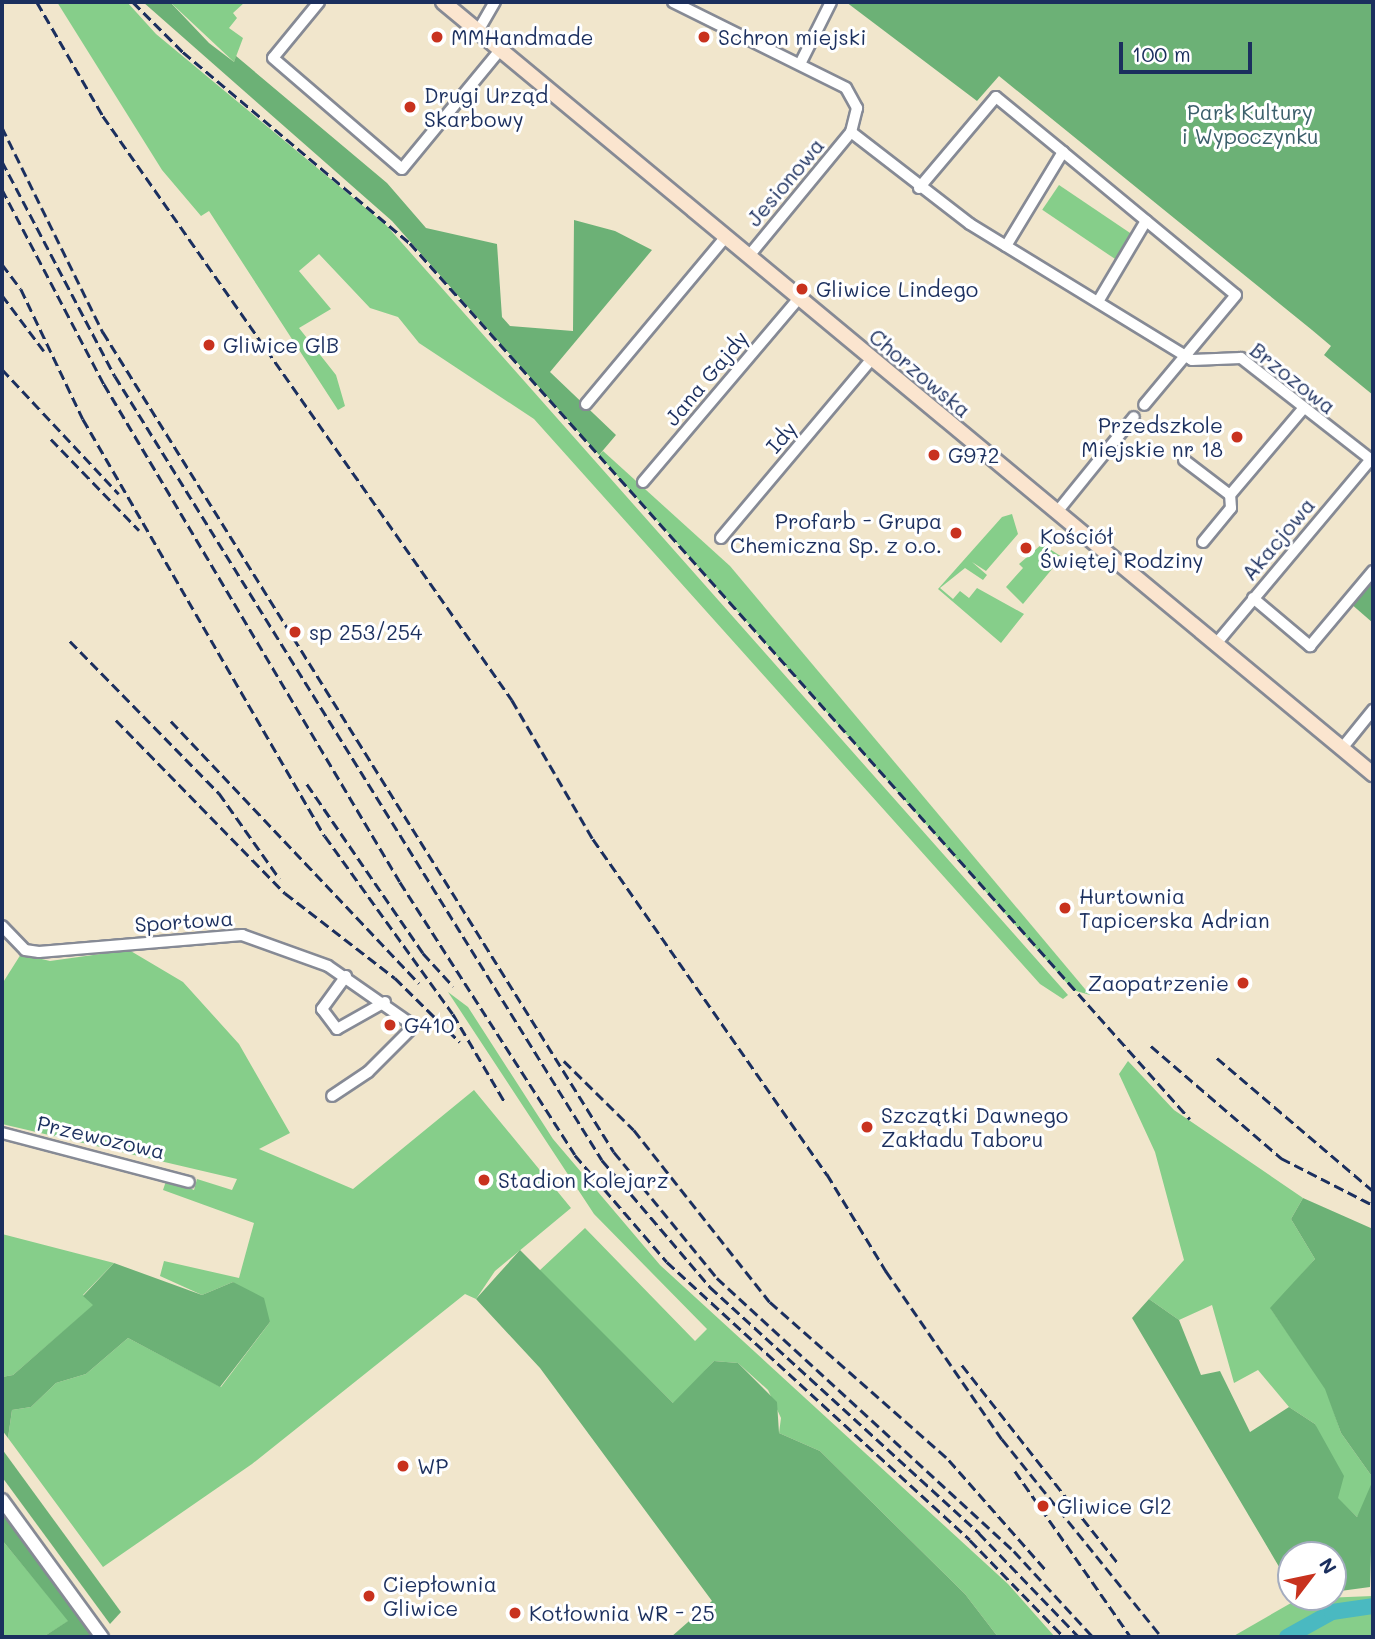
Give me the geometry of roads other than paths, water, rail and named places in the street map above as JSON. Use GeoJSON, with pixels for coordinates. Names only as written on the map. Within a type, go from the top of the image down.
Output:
{"type":"FeatureCollection","features":[{"type":"Feature","properties":{"kind":"main road","name":"Chorzowska"},"geometry":{"type":"LineString","coordinates":[[443,2],[1373,774]]}},
{"type":"Feature","properties":{"kind":"street"},"geometry":{"type":"LineString","coordinates":[[319,2],[273,58],[402,169],[500,50]]}},
{"type":"Feature","properties":{"kind":"street"},"geometry":{"type":"LineString","coordinates":[[478,31],[495,2]]}},
{"type":"Feature","properties":{"kind":"street"},"geometry":{"type":"LineString","coordinates":[[673,2],[800,64],[852,94],[858,116],[851,132],[919,188],[1006,246],[1099,300],[1185,357]]}},
{"type":"Feature","properties":{"kind":"street"},"geometry":{"type":"LineString","coordinates":[[800,64],[831,2]]}},
{"type":"Feature","properties":{"kind":"street"},"geometry":{"type":"LineString","coordinates":[[919,188],[996,97],[1236,295],[1144,404]]}},
{"type":"Feature","properties":{"kind":"street","name":"Jesionowa"},"geometry":{"type":"LineString","coordinates":[[748,257],[851,132]]}},
{"type":"Feature","properties":{"kind":"street"},"geometry":{"type":"LineString","coordinates":[[1006,246],[1063,152]]}},
{"type":"Feature","properties":{"kind":"street"},"geometry":{"type":"LineString","coordinates":[[1099,300],[1146,221]]}},
{"type":"Feature","properties":{"kind":"street"},"geometry":{"type":"LineString","coordinates":[[586,404],[725,238]]}},
{"type":"Feature","properties":{"kind":"street","name":"Jana Gajdy"},"geometry":{"type":"LineString","coordinates":[[643,482],[798,299]]}},
{"type":"Feature","properties":{"kind":"street","name":"Brzozowa"},"geometry":{"type":"LineString","coordinates":[[1185,357],[1241,358],[1303,409],[1372,460]]}},
{"type":"Feature","properties":{"kind":"street","name":"Idy"},"geometry":{"type":"LineString","coordinates":[[721,538],[871,360]]}},
{"type":"Feature","properties":{"kind":"street"},"geometry":{"type":"LineString","coordinates":[[1203,542],[1231,508],[1230,495],[1303,409]]}},
{"type":"Feature","properties":{"kind":"street"},"geometry":{"type":"LineString","coordinates":[[1057,512],[1134,417]]}},
{"type":"Feature","properties":{"kind":"street"},"geometry":{"type":"LineString","coordinates":[[1184,460],[1230,495]]}},
{"type":"Feature","properties":{"kind":"street","name":"Akacjowa"},"geometry":{"type":"LineString","coordinates":[[1215,645],[1372,460]]}},
{"type":"Feature","properties":{"kind":"street"},"geometry":{"type":"LineString","coordinates":[[1253,598],[1310,646],[1373,571]]}},
{"type":"Feature","properties":{"kind":"street"},"geometry":{"type":"LineString","coordinates":[[1343,747],[1373,710]]}},
{"type":"Feature","properties":{"kind":"street","name":"Sportowa"},"geometry":{"type":"LineString","coordinates":[[2,926],[25,950],[39,952],[243,935],[346,976],[414,1026],[368,1072],[332,1096]]}},
{"type":"Feature","properties":{"kind":"street"},"geometry":{"type":"LineString","coordinates":[[346,976],[322,1009],[337,1029],[384,1002]]}},
{"type":"Feature","properties":{"kind":"street","name":"Przewozowa"},"geometry":{"type":"LineString","coordinates":[[2,1133],[189,1182]]}},
{"type":"Feature","properties":{"kind":"street"},"geometry":{"type":"LineString","coordinates":[[2,1500],[102,1637]]}},
{"type":"Feature","properties":{"kind":"waterway"},"geometry":{"type":"LineString","coordinates":[[1287,1637],[1332,1612],[1373,1606]]}},
{"type":"Feature","properties":{"kind":"railway"},"geometry":{"type":"LineString","coordinates":[[37,2],[103,116],[512,700],[593,839],[827,1174],[886,1271],[1002,1439],[1162,1637]]}},
{"type":"Feature","properties":{"kind":"railway"},"geometry":{"type":"LineString","coordinates":[[133,2],[183,52],[410,243],[1190,1119]]}},
{"type":"Feature","properties":{"kind":"railway"},"geometry":{"type":"LineString","coordinates":[[2,127],[103,332],[614,1152],[717,1278],[1014,1551],[1093,1637]]}},
{"type":"Feature","properties":{"kind":"railway"},"geometry":{"type":"LineString","coordinates":[[2,161],[115,376],[602,1160],[710,1287],[979,1533],[1079,1637]]}},
{"type":"Feature","properties":{"kind":"railway"},"geometry":{"type":"LineString","coordinates":[[2,189],[104,384],[400,882],[575,1155],[667,1262],[970,1540],[1064,1637]]}},
{"type":"Feature","properties":{"kind":"railway"},"geometry":{"type":"LineString","coordinates":[[2,264],[21,289],[83,419],[325,836],[453,1014],[506,1104]]}},
{"type":"Feature","properties":{"kind":"railway"},"geometry":{"type":"LineString","coordinates":[[2,295],[44,351]]}},
{"type":"Feature","properties":{"kind":"railway"},"geometry":{"type":"LineString","coordinates":[[2,369],[119,494]]}},
{"type":"Feature","properties":{"kind":"railway"},"geometry":{"type":"LineString","coordinates":[[51,439],[139,530]]}},
{"type":"Feature","properties":{"kind":"railway"},"geometry":{"type":"LineString","coordinates":[[70,641],[219,793],[280,879]]}},
{"type":"Feature","properties":{"kind":"railway"},"geometry":{"type":"LineString","coordinates":[[116,720],[285,893],[395,978],[460,1042]]}},
{"type":"Feature","properties":{"kind":"railway"},"geometry":{"type":"LineString","coordinates":[[171,721],[419,983]]}},
{"type":"Feature","properties":{"kind":"railway"},"geometry":{"type":"LineString","coordinates":[[307,784],[423,953],[453,986]]}},
{"type":"Feature","properties":{"kind":"railway"},"geometry":{"type":"LineString","coordinates":[[1151,1046],[1281,1158],[1373,1205]]}},
{"type":"Feature","properties":{"kind":"railway"},"geometry":{"type":"LineString","coordinates":[[1217,1058],[1373,1191]]}},
{"type":"Feature","properties":{"kind":"railway"},"geometry":{"type":"LineString","coordinates":[[564,1061],[634,1130],[770,1302],[949,1460],[1046,1570]]}},
{"type":"Feature","properties":{"kind":"railway"},"geometry":{"type":"LineString","coordinates":[[962,1365],[1118,1563]]}},
{"type":"Feature","properties":{"kind":"railway"},"geometry":{"type":"LineString","coordinates":[[1015,1471],[1131,1637]]}},
{"type":"Feature","properties":{"kind":"place","name":"MMHandmade"},"geometry":{"type":"Point","coordinates":[437,37]}},
{"type":"Feature","properties":{"kind":"place","name":"Schron miejski"},"geometry":{"type":"Point","coordinates":[704,37]}},
{"type":"Feature","properties":{"kind":"place","name":"Drugi Urząd Skarbowy"},"geometry":{"type":"Point","coordinates":[410,107]}},
{"type":"Feature","properties":{"kind":"place","name":"Gliwice Lindego"},"geometry":{"type":"Point","coordinates":[802,289]}},
{"type":"Feature","properties":{"kind":"place","name":"Gliwice GlB"},"geometry":{"type":"Point","coordinates":[209,345]}},
{"type":"Feature","properties":{"kind":"place","name":"Przedszkole Miejskie nr 18"},"geometry":{"type":"Point","coordinates":[1237,437]}},
{"type":"Feature","properties":{"kind":"place","name":"G972"},"geometry":{"type":"Point","coordinates":[934,455]}},
{"type":"Feature","properties":{"kind":"place","name":"Profarb - Grupa Chemiczna Sp. z o.o."},"geometry":{"type":"Point","coordinates":[956,533]}},
{"type":"Feature","properties":{"kind":"place","name":"Kościół Świętej Rodziny"},"geometry":{"type":"Point","coordinates":[1026,548]}},
{"type":"Feature","properties":{"kind":"place","name":"sp 253/254"},"geometry":{"type":"Point","coordinates":[295,632]}},
{"type":"Feature","properties":{"kind":"place","name":"Hurtownia Tapicerska Adrian"},"geometry":{"type":"Point","coordinates":[1065,908]}},
{"type":"Feature","properties":{"kind":"place","name":"Zaopatrzenie"},"geometry":{"type":"Point","coordinates":[1243,983]}},
{"type":"Feature","properties":{"kind":"place","name":"G410"},"geometry":{"type":"Point","coordinates":[390,1025]}},
{"type":"Feature","properties":{"kind":"place","name":"Szczątki Dawnego Zakładu Taboru"},"geometry":{"type":"Point","coordinates":[867,1127]}},
{"type":"Feature","properties":{"kind":"place","name":"Stadion Kolejarz"},"geometry":{"type":"Point","coordinates":[484,1180]}},
{"type":"Feature","properties":{"kind":"place","name":"WP"},"geometry":{"type":"Point","coordinates":[403,1466]}},
{"type":"Feature","properties":{"kind":"place","name":"Gliwice Gl2"},"geometry":{"type":"Point","coordinates":[1043,1506]}},
{"type":"Feature","properties":{"kind":"place","name":"Ciepłownia Gliwice"},"geometry":{"type":"Point","coordinates":[369,1596]}},
{"type":"Feature","properties":{"kind":"place","name":"Kotłownia WR - 25"},"geometry":{"type":"Point","coordinates":[515,1613]}},
{"type":"Feature","properties":{"kind":"park label","name":"Park Kultury i Wypoczynku"},"geometry":{"type":"Point","coordinates":[1250,124]}}]}
